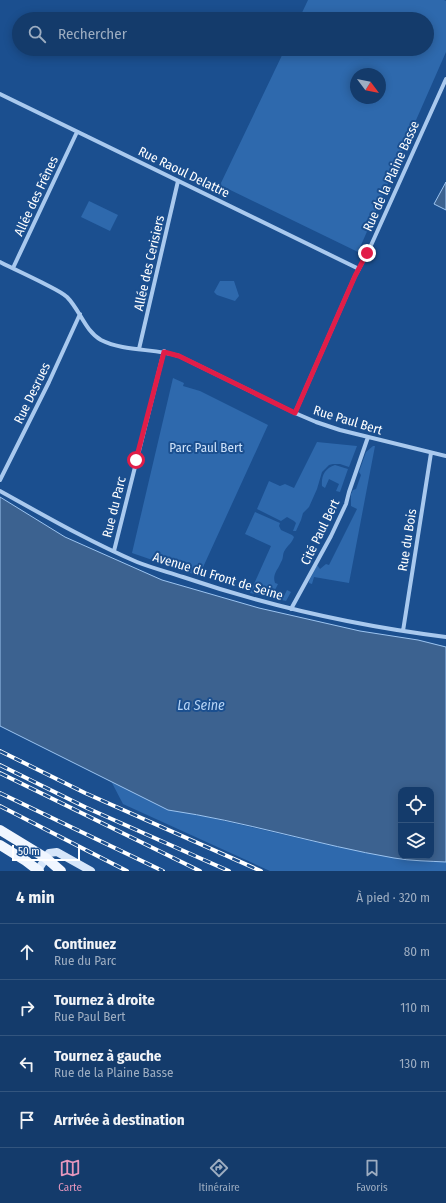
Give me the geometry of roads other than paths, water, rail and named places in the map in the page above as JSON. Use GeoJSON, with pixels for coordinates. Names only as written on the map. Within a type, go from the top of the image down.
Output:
{"type":"FeatureCollection","features":[{"type":"Feature","properties":{"kind":"main road"},"geometry":{"type":"LineString","coordinates":[[0,830],[46,858],[61,871]]}},
{"type":"Feature","properties":{"kind":"main road"},"geometry":{"type":"LineString","coordinates":[[0,845],[26,861],[38,871],[50,853],[57,852],[92,871]]}},
{"type":"Feature","properties":{"kind":"street","name":"Rue de la Plaine Basse"},"geometry":{"type":"LineString","coordinates":[[295,413],[446,79]]}},
{"type":"Feature","properties":{"kind":"street","name":"Rue Raoul Delattre"},"geometry":{"type":"LineString","coordinates":[[0,94],[359,269]]}},
{"type":"Feature","properties":{"kind":"street","name":"Allée des Frênes"},"geometry":{"type":"LineString","coordinates":[[13,268],[78,132]]}},
{"type":"Feature","properties":{"kind":"street","name":"Allée des Cerisiers"},"geometry":{"type":"LineString","coordinates":[[139,349],[178,181]]}},
{"type":"Feature","properties":{"kind":"street","name":"Rue Paul Bert"},"geometry":{"type":"LineString","coordinates":[[0,262],[67,297],[89,329],[101,339],[122,347],[164,352],[179,356],[295,413],[340,430],[446,456]]}},
{"type":"Feature","properties":{"kind":"street","name":"Rue Desrues"},"geometry":{"type":"LineString","coordinates":[[0,480],[49,382],[80,314]]}},
{"type":"Feature","properties":{"kind":"street","name":"Rue du Parc"},"geometry":{"type":"LineString","coordinates":[[114,551],[164,352]]}},
{"type":"Feature","properties":{"kind":"street","name":"Cité Paul Bert"},"geometry":{"type":"LineString","coordinates":[[291,609],[331,536],[346,504],[368,438]]}},
{"type":"Feature","properties":{"kind":"street","name":"Rue du Bois"},"geometry":{"type":"LineString","coordinates":[[403,631],[431,453]]}},
{"type":"Feature","properties":{"kind":"street","name":"Avenue du Front de Seine"},"geometry":{"type":"LineString","coordinates":[[0,491],[68,529],[138,562],[212,587],[291,609],[403,631],[446,637]]}},
{"type":"Feature","properties":{"kind":"water"},"geometry":{"type":"Polygon","coordinates":[[[446,182],[446,210],[434,204],[446,182]]]}},
{"type":"Feature","properties":{"kind":"water","name":"La Seine"},"geometry":{"type":"Polygon","coordinates":[[[0,497],[65,537],[162,580],[259,608],[360,631],[418,640],[446,647],[446,862],[404,859],[434,859],[434,787],[398,787],[398,858],[337,847],[225,820],[168,810],[0,726],[0,497]]]}},
{"type":"Feature","properties":{"kind":"railway"},"geometry":{"type":"LineString","coordinates":[[0,751],[85,793],[261,871]]}},
{"type":"Feature","properties":{"kind":"railway"},"geometry":{"type":"LineString","coordinates":[[0,765],[87,808],[229,871]]}},
{"type":"Feature","properties":{"kind":"railway"},"geometry":{"type":"LineString","coordinates":[[0,773],[200,871]]}},
{"type":"Feature","properties":{"kind":"railway"},"geometry":{"type":"LineString","coordinates":[[0,793],[163,871]]}},
{"type":"Feature","properties":{"kind":"railway"},"geometry":{"type":"LineString","coordinates":[[0,806],[127,871]]}},
{"type":"Feature","properties":{"kind":"park label","name":"Parc Paul Bert"},"geometry":{"type":"Point","coordinates":[206,447]}}]}
